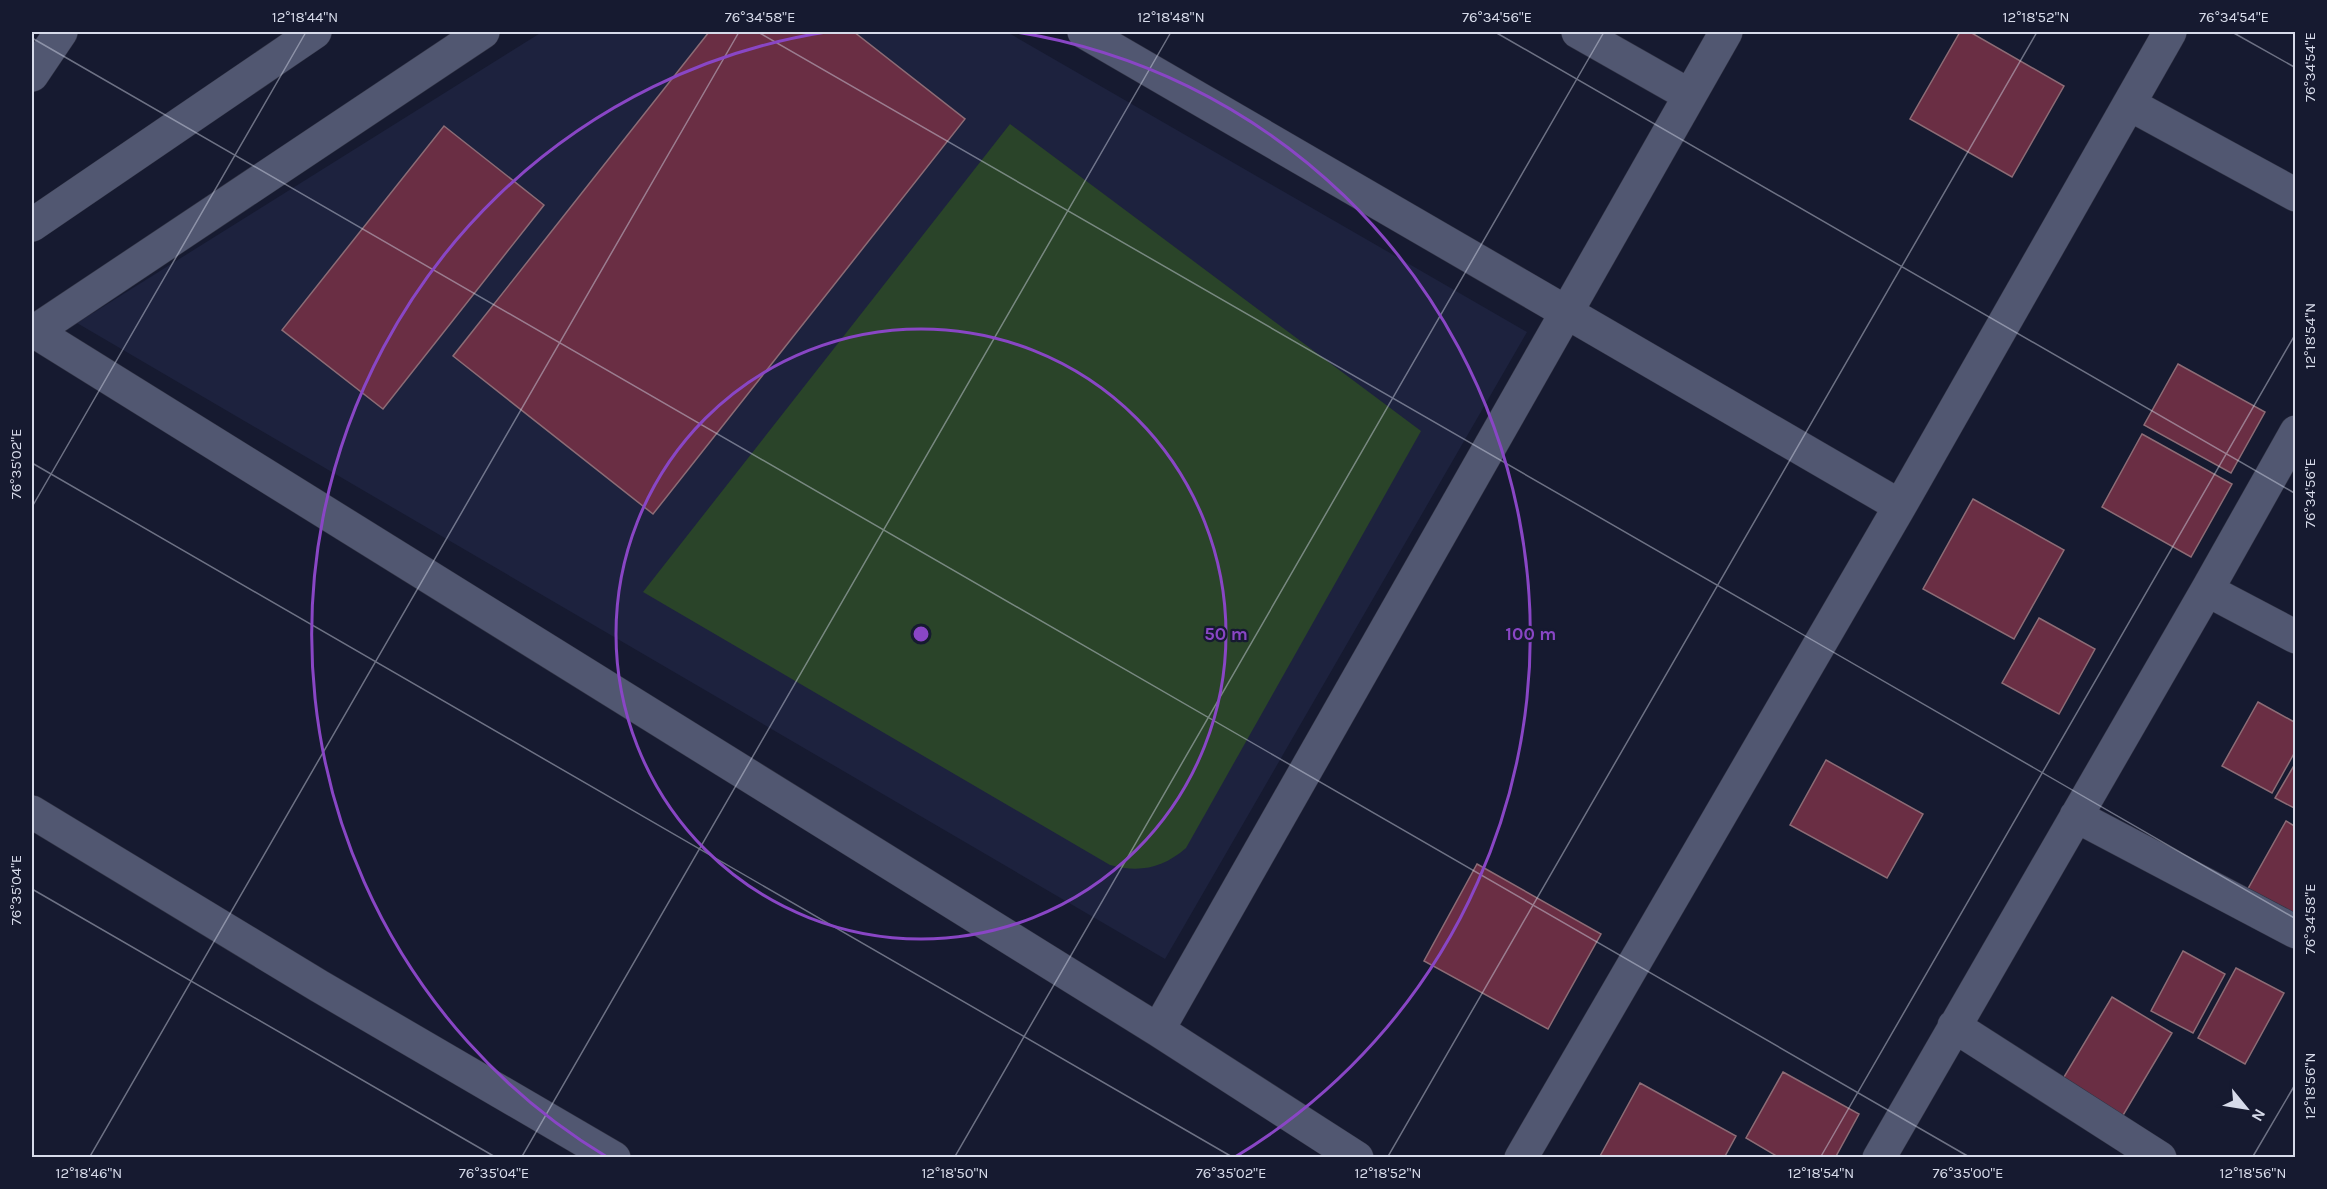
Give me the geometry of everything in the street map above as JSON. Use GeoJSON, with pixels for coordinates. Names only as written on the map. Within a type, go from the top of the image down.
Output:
{"type":"FeatureCollection","features":[{"type":"Feature","properties":{"kind":"street"},"geometry":{"type":"LineString","coordinates":[[32,75],[61,32]]}},
{"type":"Feature","properties":{"kind":"street"},"geometry":{"type":"LineString","coordinates":[[32,225],[315,32]]}},
{"type":"Feature","properties":{"kind":"street"},"geometry":{"type":"LineString","coordinates":[[483,32],[33,332],[1158,1030],[1358,1158]]}},
{"type":"Feature","properties":{"kind":"street"},"geometry":{"type":"LineString","coordinates":[[1084,32],[1900,506]]}},
{"type":"Feature","properties":{"kind":"street"},"geometry":{"type":"LineString","coordinates":[[1578,32],[1689,95]]}},
{"type":"Feature","properties":{"kind":"street"},"geometry":{"type":"LineString","coordinates":[[1158,1030],[1726,32]]}},
{"type":"Feature","properties":{"kind":"street"},"geometry":{"type":"LineString","coordinates":[[1521,1158],[1900,506],[2170,32]]}},
{"type":"Feature","properties":{"kind":"street"},"geometry":{"type":"LineString","coordinates":[[2129,104],[2295,195]]}},
{"type":"Feature","properties":{"kind":"street"},"geometry":{"type":"LineString","coordinates":[[1879,1158],[2207,590],[2295,432]]}},
{"type":"Feature","properties":{"kind":"street"},"geometry":{"type":"LineString","coordinates":[[2207,590],[2295,637]]}},
{"type":"Feature","properties":{"kind":"street"},"geometry":{"type":"LineString","coordinates":[[32,813],[319,986],[614,1158]]}},
{"type":"Feature","properties":{"kind":"street"},"geometry":{"type":"LineString","coordinates":[[2076,816],[2295,932]]}},
{"type":"Feature","properties":{"kind":"street"},"geometry":{"type":"LineString","coordinates":[[1954,1026],[2160,1158]]}},
{"type":"Feature","properties":{"kind":"shaded area"},"geometry":{"type":"Polygon","coordinates":[[[542,32],[1007,32],[1527,332],[1165,959],[77,323],[542,32]]]}},
{"type":"Feature","properties":{"kind":"green space"},"geometry":{"type":"Polygon","coordinates":[[[1010,124],[1421,431],[1186,848],[1169,860],[1151,867],[1131,869],[1110,865],[643,592],[1010,124]]]}},
{"type":"Feature","properties":{"kind":"building"},"geometry":{"type":"Polygon","coordinates":[[[709,32],[854,32],[965,119],[653,514],[453,356],[709,32]]]}},
{"type":"Feature","properties":{"kind":"building"},"geometry":{"type":"Polygon","coordinates":[[[1960,32],[1970,32],[2064,86],[2012,177],[1910,119],[1960,32]]]}},
{"type":"Feature","properties":{"kind":"building"},"geometry":{"type":"Polygon","coordinates":[[[444,126],[544,205],[383,409],[282,330],[444,126]]]}},
{"type":"Feature","properties":{"kind":"building"},"geometry":{"type":"Polygon","coordinates":[[[2178,364],[2265,412],[2231,473],[2144,425],[2178,364]]]}},
{"type":"Feature","properties":{"kind":"building"},"geometry":{"type":"Polygon","coordinates":[[[2142,434],[2232,484],[2191,557],[2102,507],[2142,434]]]}},
{"type":"Feature","properties":{"kind":"building"},"geometry":{"type":"Polygon","coordinates":[[[1973,499],[2064,550],[2014,639],[1923,589],[1973,499]]]}},
{"type":"Feature","properties":{"kind":"building"},"geometry":{"type":"Polygon","coordinates":[[[2039,618],[2095,649],[2059,714],[2002,683],[2039,618]]]}},
{"type":"Feature","properties":{"kind":"building"},"geometry":{"type":"Polygon","coordinates":[[[2258,702],[2296,723],[2296,750],[2272,793],[2222,766],[2258,702]]]}},
{"type":"Feature","properties":{"kind":"building"},"geometry":{"type":"Polygon","coordinates":[[[1826,760],[1923,814],[1887,878],[1790,825],[1826,760]]]}},
{"type":"Feature","properties":{"kind":"building"},"geometry":{"type":"Polygon","coordinates":[[[2296,762],[2296,809],[2275,798],[2296,762]]]}},
{"type":"Feature","properties":{"kind":"building"},"geometry":{"type":"Polygon","coordinates":[[[2286,821],[2296,827],[2296,921],[2245,894],[2286,821]]]}},
{"type":"Feature","properties":{"kind":"building"},"geometry":{"type":"Polygon","coordinates":[[[1477,864],[1601,934],[1548,1029],[1424,961],[1477,864]]]}},
{"type":"Feature","properties":{"kind":"building"},"geometry":{"type":"Polygon","coordinates":[[[2183,951],[2225,974],[2193,1033],[2151,1011],[2183,951]]]}},
{"type":"Feature","properties":{"kind":"building"},"geometry":{"type":"Polygon","coordinates":[[[2236,968],[2284,993],[2245,1064],[2198,1038],[2236,968]]]}},
{"type":"Feature","properties":{"kind":"building"},"geometry":{"type":"Polygon","coordinates":[[[2112,997],[2172,1033],[2119,1122],[2058,1087],[2112,997]]]}},
{"type":"Feature","properties":{"kind":"building"},"geometry":{"type":"Polygon","coordinates":[[[1783,1072],[1859,1114],[1835,1158],[1780,1158],[1746,1138],[1783,1072]]]}},
{"type":"Feature","properties":{"kind":"building"},"geometry":{"type":"Polygon","coordinates":[[[1640,1083],[1736,1136],[1724,1158],[1599,1158],[1640,1083]]]}}]}
